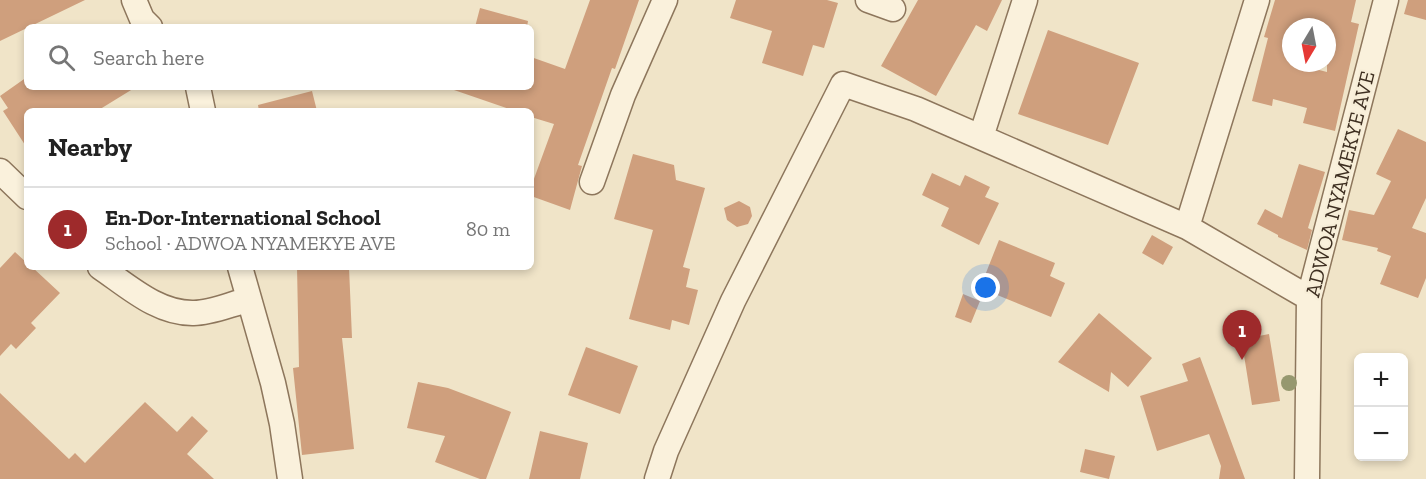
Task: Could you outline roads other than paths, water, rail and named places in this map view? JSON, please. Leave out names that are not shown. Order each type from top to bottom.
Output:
[{"type":"street","points":[[134,0],[142,19],[147,24]]},
{"type":"street","points":[[592,182],[623,95],[665,0]]},
{"type":"street","points":[[868,0],[893,9]]},
{"type":"street","points":[[981,137],[1026,0]]},
{"type":"street","points":[[1187,227],[1257,0]]},
{"type":"street","name":"ADWOA NYAMEKYE AVE","points":[[1307,479],[1309,298],[1386,0]]},
{"type":"street","points":[[657,479],[666,450],[733,301],[843,84],[916,109],[1187,227],[1309,298]]},
{"type":"street","points":[[199,90],[203,108]]},
{"type":"street","points":[[0,171],[24,194]]},
{"type":"street","points":[[105,270],[161,307],[178,312],[196,313],[248,300]]},
{"type":"street","points":[[241,270],[273,383],[290,479]]},
{"type":"place","name":"En-Dor-International School","points":[[1242,360]]}]
